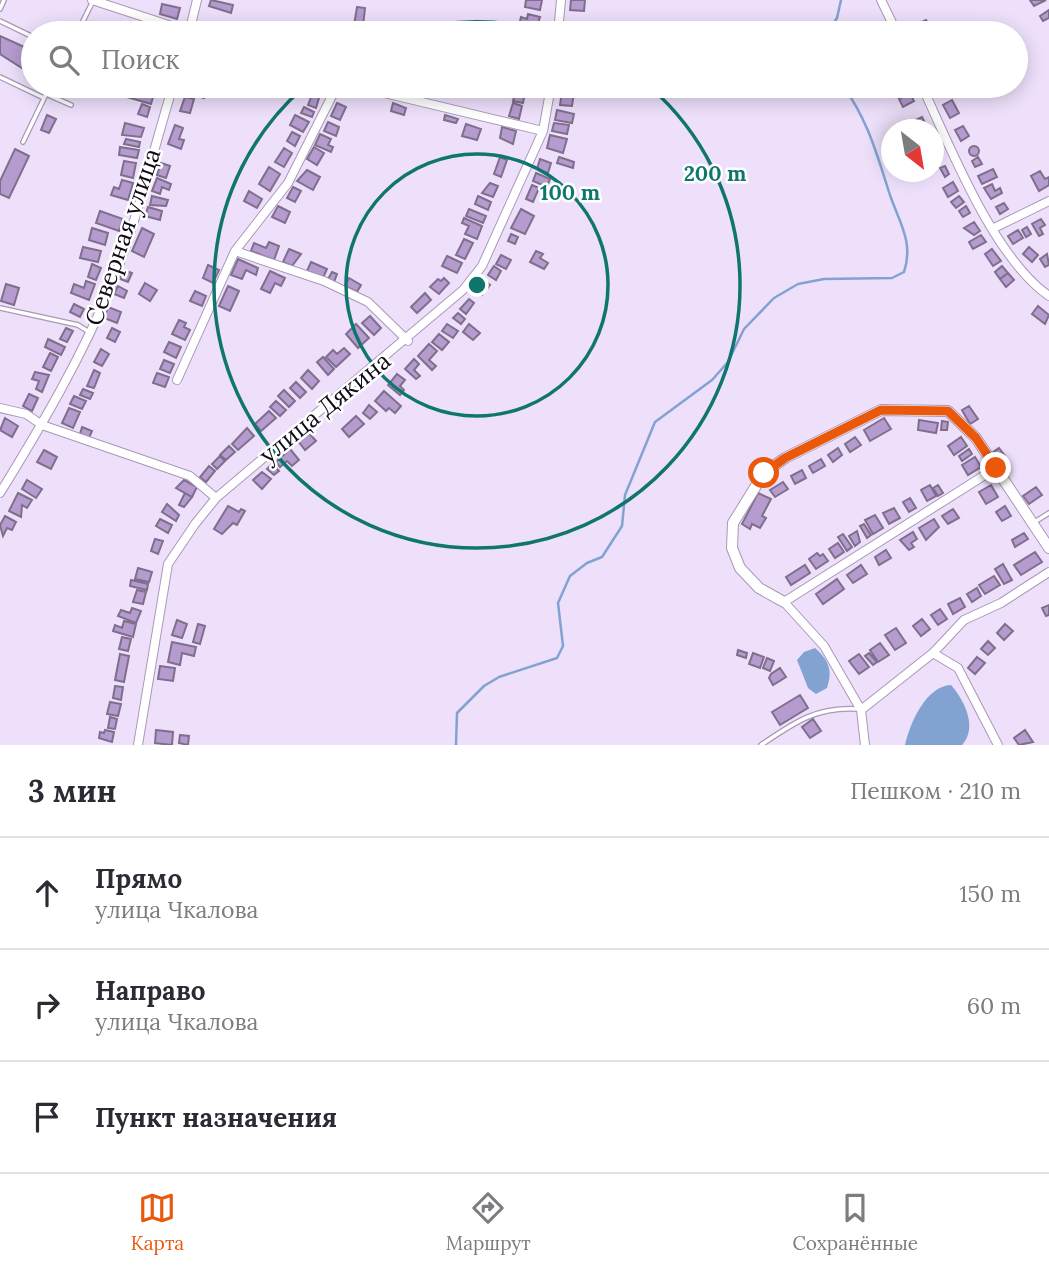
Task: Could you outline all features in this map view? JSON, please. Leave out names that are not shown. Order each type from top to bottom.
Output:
[{"type":"street","points":[[92,0],[154,21]]},
{"type":"street","points":[[193,21],[197,0]]},
{"type":"street","points":[[559,21],[561,0]]},
{"type":"street","points":[[881,0],[891,21]]},
{"type":"street","name":"Северная улица","points":[[0,494],[42,425],[90,333],[114,278],[169,98]]},
{"type":"street","points":[[177,380],[235,251],[288,183],[331,98]]},
{"type":"street","points":[[405,98],[543,131]]},
{"type":"street","name":"улица Дякина","points":[[138,745],[168,564],[216,498],[408,341],[464,290],[482,266],[543,131],[549,98]]},
{"type":"street","points":[[928,98],[972,195],[1029,282],[1049,296]]},
{"type":"street","points":[[994,229],[1049,201]]},
{"type":"street","points":[[235,251],[324,281],[368,302],[408,341]]},
{"type":"street","points":[[0,408],[26,414],[42,425],[190,476],[216,498]]},
{"type":"street","points":[[865,745],[861,710],[824,646],[784,602],[759,589],[740,568],[732,548],[733,523],[764,473],[785,458],[881,410],[948,411],[976,438],[1049,548]]},
{"type":"street","points":[[784,602],[996,468]]},
{"type":"street","points":[[861,710],[933,653],[964,620],[1001,603],[1049,572]]},
{"type":"street","points":[[933,653],[958,668],[998,745]]},
{"type":"lane","points":[[0,9],[4,0]]},
{"type":"lane","points":[[82,21],[92,0]]},
{"type":"lane","points":[[0,22],[21,32]]},
{"type":"lane","points":[[0,78],[21,86]]},
{"type":"lane","points":[[23,142],[44,98]]},
{"type":"lane","points":[[51,98],[71,105]]},
{"type":"lane","points":[[0,308],[78,325],[90,333]]},
{"type":"lane","points":[[1033,523],[1049,513]]},
{"type":"lane","points":[[761,745],[816,712],[833,707],[861,710]]},
{"type":"water","points":[[815,648],[827,661],[830,671],[827,688],[816,694],[808,688],[797,660],[804,652]]},
{"type":"water","points":[[951,685],[968,715],[969,731],[962,745],[905,745],[920,707],[934,692]]},
{"type":"building","points":[[211,0],[233,5],[231,13],[209,6]]},
{"type":"building","points":[[526,0],[542,0],[540,10],[525,7]]},
{"type":"building","points":[[571,0],[585,0],[584,11],[570,10]]},
{"type":"building","points":[[1030,0],[1046,0],[1034,6]]},
{"type":"building","points":[[162,4],[180,8],[177,19],[160,14]]},
{"type":"building","points":[[357,7],[365,8],[364,21],[355,21]]},
{"type":"building","points":[[1049,10],[1049,18],[1043,21],[1040,16]]},
{"type":"building","points":[[528,14],[540,17],[539,21],[520,21],[521,17],[527,19]]},
{"type":"building","points":[[0,36],[21,46],[21,67],[0,54]]},
{"type":"building","points":[[130,98],[153,98],[151,104]]},
{"type":"building","points":[[185,98],[194,99],[190,113],[180,111]]},
{"type":"building","points":[[311,98],[319,98],[316,108],[308,105]]},
{"type":"building","points":[[514,98],[524,98],[523,103],[513,101]]},
{"type":"building","points":[[561,98],[573,98],[572,106],[560,105]]},
{"type":"building","points":[[912,98],[914,101],[903,107],[899,99]]},
{"type":"building","points":[[952,100],[959,113],[950,118],[943,105]]},
{"type":"building","points":[[337,103],[346,107],[340,120],[331,116]]},
{"type":"building","points":[[393,103],[406,108],[404,115],[391,111]]},
{"type":"building","points":[[513,103],[522,106],[519,119],[509,116]]},
{"type":"building","points":[[142,104],[150,107],[147,117],[138,114]]},
{"type":"building","points":[[304,107],[314,112],[312,117],[301,113]]},
{"type":"building","points":[[557,110],[574,114],[572,123],[555,120]]},
{"type":"building","points":[[47,115],[56,119],[49,133],[41,130]]},
{"type":"building","points":[[295,115],[309,122],[303,132],[290,125]]},
{"type":"building","points":[[445,115],[458,119],[456,123],[444,120]]},
{"type":"building","points":[[328,122],[339,127],[336,136],[324,131]]},
{"type":"building","points":[[125,123],[144,128],[141,137],[122,135]]},
{"type":"building","points":[[554,123],[569,125],[567,134],[552,131]]},
{"type":"building","points":[[466,124],[481,129],[477,140],[462,136]]},
{"type":"building","points":[[175,125],[183,128],[179,139],[184,140],[181,149],[168,144]]},
{"type":"building","points":[[963,126],[969,136],[961,141],[955,130]]},
{"type":"building","points":[[502,127],[516,131],[513,144],[500,138]]},
{"type":"building","points":[[292,132],[300,136],[295,146],[287,141]]},
{"type":"building","points":[[320,134],[331,139],[328,145],[333,147],[331,152],[315,145]]},
{"type":"building","points":[[550,135],[567,139],[563,153],[547,148]]},
{"type":"building","points":[[126,139],[140,142],[139,147],[124,144]]},
{"type":"building","points":[[974,146],[979,151],[974,156],[969,151]]},
{"type":"building","points":[[120,147],[139,150],[137,158],[119,155]]},
{"type":"building","points":[[314,147],[324,153],[317,165],[307,159]]},
{"type":"building","points":[[284,148],[292,153],[284,167],[275,162]]},
{"type":"building","points":[[15,149],[29,156],[9,198],[0,194],[0,181]]},
{"type":"building","points":[[500,157],[507,160],[501,177],[494,174]]},
{"type":"building","points":[[559,157],[574,162],[573,168],[557,163]]},
{"type":"building","points":[[978,157],[982,164],[975,167],[972,161]]},
{"type":"building","points":[[540,159],[551,163],[548,173],[537,169]]},
{"type":"building","points":[[124,161],[136,163],[133,178],[121,175]]},
{"type":"building","points":[[161,163],[170,166],[166,178],[157,175]]},
{"type":"building","points":[[944,166],[949,174],[945,177],[944,175]]},
{"type":"building","points":[[269,167],[280,174],[270,191],[259,184]]},
{"type":"building","points":[[993,169],[997,177],[982,184],[978,176]]},
{"type":"building","points":[[307,170],[320,177],[313,190],[297,181]]},
{"type":"building","points":[[1040,171],[1045,179],[1049,177],[1049,185],[1039,191],[1031,176]]},
{"type":"building","points":[[536,173],[550,179],[547,187],[533,181]]},
{"type":"building","points":[[157,178],[171,184],[169,190],[162,187],[160,194],[152,191]]},
{"type":"building","points":[[122,180],[133,183],[128,200],[111,195],[114,187],[119,189]]},
{"type":"building","points":[[953,182],[958,191],[948,197],[943,188]]},
{"type":"building","points":[[490,183],[498,186],[493,197],[482,193]]},
{"type":"building","points":[[992,184],[995,191],[1000,188],[1002,193],[991,199],[984,188]]},
{"type":"building","points":[[532,185],[539,188],[533,202],[526,199]]},
{"type":"building","points":[[293,187],[301,191],[295,202],[287,198]]},
{"type":"building","points":[[249,191],[262,199],[257,208],[244,201]]},
{"type":"building","points":[[152,196],[168,200],[166,206],[150,205]]},
{"type":"building","points":[[478,196],[491,202],[488,210],[475,204]]},
{"type":"building","points":[[959,196],[964,202],[956,208],[951,202]]},
{"type":"building","points":[[1004,203],[1008,209],[1000,214],[996,207]]},
{"type":"building","points":[[278,206],[290,212],[285,223],[272,217]]},
{"type":"building","points":[[966,206],[970,213],[963,217],[959,211]]},
{"type":"building","points":[[148,207],[162,211],[160,220],[145,216]]},
{"type":"building","points":[[469,209],[486,216],[483,223],[466,216]]},
{"type":"building","points":[[521,209],[534,216],[525,234],[511,228]]},
{"type":"building","points":[[100,211],[123,219],[119,231],[96,223]]},
{"type":"building","points":[[464,218],[482,226],[477,239],[465,234],[469,226],[462,223]]},
{"type":"building","points":[[1041,219],[1045,225],[1040,228],[1043,234],[1039,236],[1032,224]]},
{"type":"building","points":[[974,222],[980,231],[974,235],[964,228]]},
{"type":"building","points":[[1027,227],[1031,234],[1026,237],[1022,230]]},
{"type":"building","points":[[92,228],[108,233],[105,245],[89,240]]},
{"type":"building","points":[[142,228],[154,234],[144,257],[132,251]]},
{"type":"building","points":[[1018,230],[1023,238],[1013,244],[1008,236]]},
{"type":"building","points":[[511,234],[518,237],[515,244],[508,241]]},
{"type":"building","points":[[981,235],[986,242],[973,249],[969,242]]},
{"type":"building","points":[[464,239],[473,243],[465,259],[456,255]]},
{"type":"building","points":[[269,242],[279,246],[274,260],[251,251],[254,243],[266,248]]},
{"type":"building","points":[[83,247],[101,251],[98,262],[80,258]]},
{"type":"building","points":[[1029,247],[1038,255],[1032,262],[1023,254]]},
{"type":"building","points":[[289,249],[301,254],[292,266],[283,262]]},
{"type":"building","points":[[992,249],[1001,261],[993,266],[985,254]]},
{"type":"building","points":[[536,251],[543,254],[540,258],[548,263],[544,269],[530,262]]},
{"type":"building","points":[[1047,254],[1049,265],[1045,267],[1040,259]]},
{"type":"building","points":[[501,255],[511,260],[506,269],[496,264]]},
{"type":"building","points":[[447,256],[462,263],[457,273],[442,266]]},
{"type":"building","points":[[238,259],[258,268],[256,275],[246,270],[242,279],[231,275]]},
{"type":"building","points":[[311,262],[327,269],[323,278],[307,271]]},
{"type":"building","points":[[92,264],[101,268],[96,280],[88,277]]},
{"type":"building","points":[[208,265],[219,270],[213,283],[203,278]]},
{"type":"building","points":[[494,266],[501,271],[496,280],[488,275]]},
{"type":"building","points":[[1002,266],[1008,273],[1000,279],[995,272]]},
{"type":"building","points":[[124,270],[132,273],[128,282],[120,279]]},
{"type":"building","points":[[270,271],[285,278],[281,286],[275,283],[270,293],[261,289]]},
{"type":"building","points":[[332,272],[337,274],[334,282],[328,279]]},
{"type":"building","points":[[1008,273],[1014,280],[1006,287],[1000,279]]},
{"type":"building","points":[[349,278],[361,285],[357,292],[345,286]]},
{"type":"building","points":[[444,278],[449,283],[439,294],[430,287],[438,279],[441,281]]},
{"type":"building","points":[[86,281],[95,284],[89,300],[71,293],[74,284],[84,288]]},
{"type":"building","points":[[485,281],[490,285],[482,295],[477,291]]},
{"type":"building","points":[[145,283],[157,290],[150,301],[139,294]]},
{"type":"building","points":[[6,284],[19,288],[14,305],[1,301]]},
{"type":"building","points":[[118,286],[127,291],[124,298],[114,294]]},
{"type":"building","points":[[228,286],[239,291],[230,311],[219,306]]},
{"type":"building","points":[[195,291],[206,296],[202,306],[190,301]]},
{"type":"building","points":[[425,293],[431,300],[417,313],[411,307]]},
{"type":"building","points":[[469,299],[474,303],[466,314],[460,309]]},
{"type":"building","points":[[74,304],[84,309],[80,317],[70,312]]},
{"type":"building","points":[[1038,306],[1049,315],[1045,324],[1032,314]]},
{"type":"building","points":[[108,307],[121,312],[117,323],[104,318]]},
{"type":"building","points":[[458,313],[465,319],[461,324],[453,318]]},
{"type":"building","points":[[370,316],[381,328],[374,335],[362,323]]},
{"type":"building","points":[[179,320],[186,323],[184,327],[190,330],[185,340],[172,334]]},
{"type":"building","points":[[356,324],[369,338],[358,348],[346,334]]},
{"type":"building","points":[[447,324],[458,331],[453,338],[442,331]]},
{"type":"building","points":[[469,324],[480,333],[473,340],[463,332]]},
{"type":"building","points":[[66,328],[73,331],[67,342],[60,339]]},
{"type":"building","points":[[112,328],[120,332],[115,342],[107,338]]},
{"type":"building","points":[[439,334],[449,342],[442,350],[432,342]]},
{"type":"building","points":[[48,339],[65,347],[61,355],[45,347]]},
{"type":"building","points":[[169,342],[181,347],[176,358],[164,352]]},
{"type":"building","points":[[429,344],[437,351],[429,360],[436,366],[432,370],[418,356]]},
{"type":"building","points":[[344,348],[350,354],[336,367],[326,357],[333,350],[337,354]]},
{"type":"building","points":[[101,349],[109,354],[102,366],[94,362]]},
{"type":"building","points":[[50,353],[58,357],[51,371],[43,367]]},
{"type":"building","points":[[323,357],[334,369],[328,375],[317,362]]},
{"type":"building","points":[[414,359],[419,364],[414,370],[420,376],[416,379],[405,369]]},
{"type":"building","points":[[164,360],[174,364],[170,373],[160,369]]},
{"type":"building","points":[[94,370],[100,373],[94,388],[87,386]]},
{"type":"building","points":[[308,370],[319,381],[312,389],[301,378]]},
{"type":"building","points":[[35,372],[49,375],[42,392],[36,389],[39,381],[32,379]]},
{"type":"building","points":[[157,373],[169,377],[165,387],[153,383]]},
{"type":"building","points":[[397,374],[405,380],[400,386],[404,390],[400,395],[388,385]]},
{"type":"building","points":[[296,382],[306,392],[300,398],[290,388]]},
{"type":"building","points":[[83,389],[93,393],[90,399],[80,395]]},
{"type":"building","points":[[284,390],[295,401],[289,407],[278,396]]},
{"type":"building","points":[[384,391],[401,406],[395,413],[389,408],[386,411],[375,401]]},
{"type":"building","points":[[29,394],[38,398],[32,411],[23,406]]},
{"type":"building","points":[[74,396],[86,401],[82,409],[70,404]]},
{"type":"building","points":[[276,401],[286,410],[280,416],[270,407]]},
{"type":"building","points":[[369,405],[377,412],[370,419],[363,413]]},
{"type":"building","points":[[969,406],[978,419],[970,424],[962,410]]},
{"type":"building","points":[[69,408],[80,412],[73,428],[62,423]]},
{"type":"building","points":[[269,411],[276,418],[261,431],[255,424]]},
{"type":"building","points":[[356,416],[364,424],[349,437],[342,429]]},
{"type":"building","points":[[5,418],[18,426],[12,437],[0,430]]},
{"type":"building","points":[[884,418],[891,429],[870,441],[864,430]]},
{"type":"building","points":[[919,420],[938,423],[936,433],[918,430]]},
{"type":"building","points":[[942,421],[948,422],[947,430],[941,430]]},
{"type":"building","points":[[82,427],[92,431],[89,438],[80,434]]},
{"type":"building","points":[[247,428],[254,436],[238,450],[232,444]]},
{"type":"building","points":[[309,433],[316,441],[305,450],[298,441]]},
{"type":"building","points":[[855,437],[861,445],[850,452],[845,444]]},
{"type":"building","points":[[961,437],[967,446],[954,455],[948,446]]},
{"type":"building","points":[[229,446],[235,452],[226,460],[220,455]]},
{"type":"building","points":[[838,448],[842,455],[833,462],[828,455]]},
{"type":"building","points":[[999,448],[1005,456],[998,461],[992,453]]},
{"type":"building","points":[[290,449],[299,460],[292,466],[287,461],[280,467],[276,462]]},
{"type":"building","points":[[969,449],[972,454],[962,461],[959,456]]},
{"type":"building","points":[[44,450],[57,457],[51,469],[37,462]]},
{"type":"building","points":[[220,456],[225,461],[217,469],[212,464]]},
{"type":"building","points":[[975,457],[981,467],[968,475],[962,465]]},
{"type":"building","points":[[821,459],[825,466],[813,473],[809,466]]},
{"type":"building","points":[[272,464],[279,471],[274,475],[267,469]]},
{"type":"building","points":[[209,466],[215,471],[206,482],[200,477]]},
{"type":"building","points":[[802,470],[806,478],[795,484],[791,476]]},
{"type":"building","points":[[262,472],[271,479],[262,489],[253,480]]},
{"type":"building","points":[[27,480],[42,489],[36,498],[22,489]]},
{"type":"building","points":[[184,480],[197,487],[192,497],[176,488]]},
{"type":"building","points":[[783,482],[788,489],[775,497],[770,490]]},
{"type":"building","points":[[930,485],[936,496],[927,501],[921,490]]},
{"type":"building","points":[[938,485],[943,493],[938,496],[933,488]]},
{"type":"building","points":[[991,485],[998,497],[986,504],[979,492]]},
{"type":"building","points":[[1036,487],[1042,495],[1029,504],[1023,496]]},
{"type":"building","points":[[18,493],[32,500],[27,508],[22,505],[21,517],[9,511]]},
{"type":"building","points":[[185,493],[192,497],[184,507],[179,505]]},
{"type":"building","points":[[758,493],[771,499],[762,516],[766,518],[760,528],[752,524],[750,529],[742,524]]},
{"type":"building","points":[[910,498],[916,508],[909,512],[903,502]]},
{"type":"building","points":[[167,504],[179,515],[176,521],[162,512]]},
{"type":"building","points":[[228,506],[239,512],[241,509],[245,511],[237,525],[233,523],[222,534],[214,529]]},
{"type":"building","points":[[1005,506],[1011,516],[1002,521],[996,512]]},
{"type":"building","points":[[894,508],[900,518],[889,524],[883,513]]},
{"type":"building","points":[[953,509],[959,518],[948,524],[942,516]]},
{"type":"building","points":[[875,515],[883,528],[873,534],[865,520]]},
{"type":"building","points":[[5,516],[16,522],[12,530],[7,528],[3,536],[0,525]]},
{"type":"building","points":[[160,519],[172,525],[168,533],[156,526]]},
{"type":"building","points":[[934,519],[939,527],[926,540],[919,528]]},
{"type":"building","points":[[864,524],[871,535],[867,538],[860,526]]},
{"type":"building","points":[[857,531],[860,542],[855,546],[849,536]]},
{"type":"building","points":[[913,532],[917,539],[911,543],[914,547],[909,550],[900,540]]},
{"type":"building","points":[[1024,533],[1028,539],[1015,547],[1012,540]]},
{"type":"building","points":[[843,534],[852,547],[847,551],[838,537]]},
{"type":"building","points":[[155,539],[163,541],[158,554],[151,551]]},
{"type":"building","points":[[838,543],[844,552],[835,558],[829,549]]},
{"type":"building","points":[[886,550],[891,558],[879,565],[875,557]]},
{"type":"building","points":[[1035,552],[1042,562],[1021,575],[1014,565]]},
{"type":"building","points":[[817,553],[820,556],[823,554],[828,561],[816,569],[809,559]]},
{"type":"building","points":[[1003,564],[1012,580],[1004,584],[995,569]]},
{"type":"building","points":[[805,565],[810,573],[791,585],[786,577]]},
{"type":"building","points":[[861,565],[867,574],[853,583],[847,575]]},
{"type":"building","points":[[138,568],[152,572],[149,582],[135,579]]},
{"type":"building","points":[[994,576],[1000,585],[985,594],[979,585]]},
{"type":"building","points":[[837,579],[844,589],[823,604],[816,594]]},
{"type":"building","points":[[131,580],[148,584],[147,590],[130,586]]},
{"type":"building","points":[[977,588],[981,596],[972,602],[967,594]]},
{"type":"building","points":[[137,590],[146,592],[143,604],[133,602]]},
{"type":"building","points":[[960,598],[965,607],[953,614],[948,604]]},
{"type":"building","points":[[1049,605],[1049,615],[1046,616],[1042,608]]},
{"type":"building","points":[[132,608],[141,611],[136,623],[118,616],[121,610],[130,613]]},
{"type":"building","points":[[940,609],[947,619],[938,625],[931,615]]},
{"type":"building","points":[[922,619],[930,629],[921,636],[913,626]]},
{"type":"building","points":[[177,620],[187,624],[182,638],[172,635]]},
{"type":"building","points":[[124,621],[136,624],[133,637],[113,631],[115,625],[122,628]]},
{"type":"building","points":[[198,624],[205,626],[200,644],[193,642]]},
{"type":"building","points":[[1005,624],[1013,631],[1004,640],[997,633]]},
{"type":"building","points":[[896,628],[906,643],[895,650],[885,635]]},
{"type":"building","points":[[122,637],[131,639],[128,651],[119,649]]},
{"type":"building","points":[[988,641],[995,648],[988,655],[981,649]]},
{"type":"building","points":[[172,642],[196,647],[194,656],[182,653],[180,665],[168,662]]},
{"type":"building","points":[[880,643],[889,655],[878,662],[870,650]]},
{"type":"building","points":[[738,650],[747,653],[746,658],[737,655]]},
{"type":"building","points":[[753,653],[764,657],[760,668],[749,664]]},
{"type":"building","points":[[869,653],[877,662],[873,665],[865,656]]},
{"type":"building","points":[[120,654],[129,656],[124,682],[115,680]]},
{"type":"building","points":[[859,654],[869,667],[859,674],[849,661]]},
{"type":"building","points":[[977,657],[985,663],[975,674],[968,668]]},
{"type":"building","points":[[767,658],[774,661],[770,671],[763,668]]},
{"type":"building","points":[[160,666],[175,668],[173,681],[158,679]]},
{"type":"building","points":[[780,668],[786,677],[773,685],[769,678]]},
{"type":"building","points":[[115,686],[123,687],[121,700],[113,698]]},
{"type":"building","points":[[800,695],[808,708],[780,725],[772,712]]},
{"type":"building","points":[[110,702],[121,704],[118,716],[107,714]]},
{"type":"building","points":[[110,717],[117,719],[115,729],[108,728]]},
{"type":"building","points":[[813,719],[821,731],[810,738],[802,727]]},
{"type":"building","points":[[105,730],[114,732],[112,742],[99,738],[100,732],[104,733]]},
{"type":"building","points":[[156,730],[173,732],[172,745],[155,743]]},
{"type":"building","points":[[1025,730],[1033,742],[1019,745],[1014,738]]},
{"type":"building","points":[[180,735],[189,736],[188,745],[179,743]]},
{"type":"waterway","points":[[835,21],[841,0]]},
{"type":"waterway","points":[[456,745],[457,713],[484,686],[499,677],[557,658],[563,646],[558,603],[570,576],[587,563],[602,557],[622,526],[625,495],[655,422],[712,380],[728,362],[744,329],[774,298],[798,284],[824,279],[892,278],[904,272],[907,261],[904,232],[876,152],[851,98]]},
{"type":"route","points":[[764,473],[785,458],[881,410],[948,411],[976,438],[996,468]]}]
